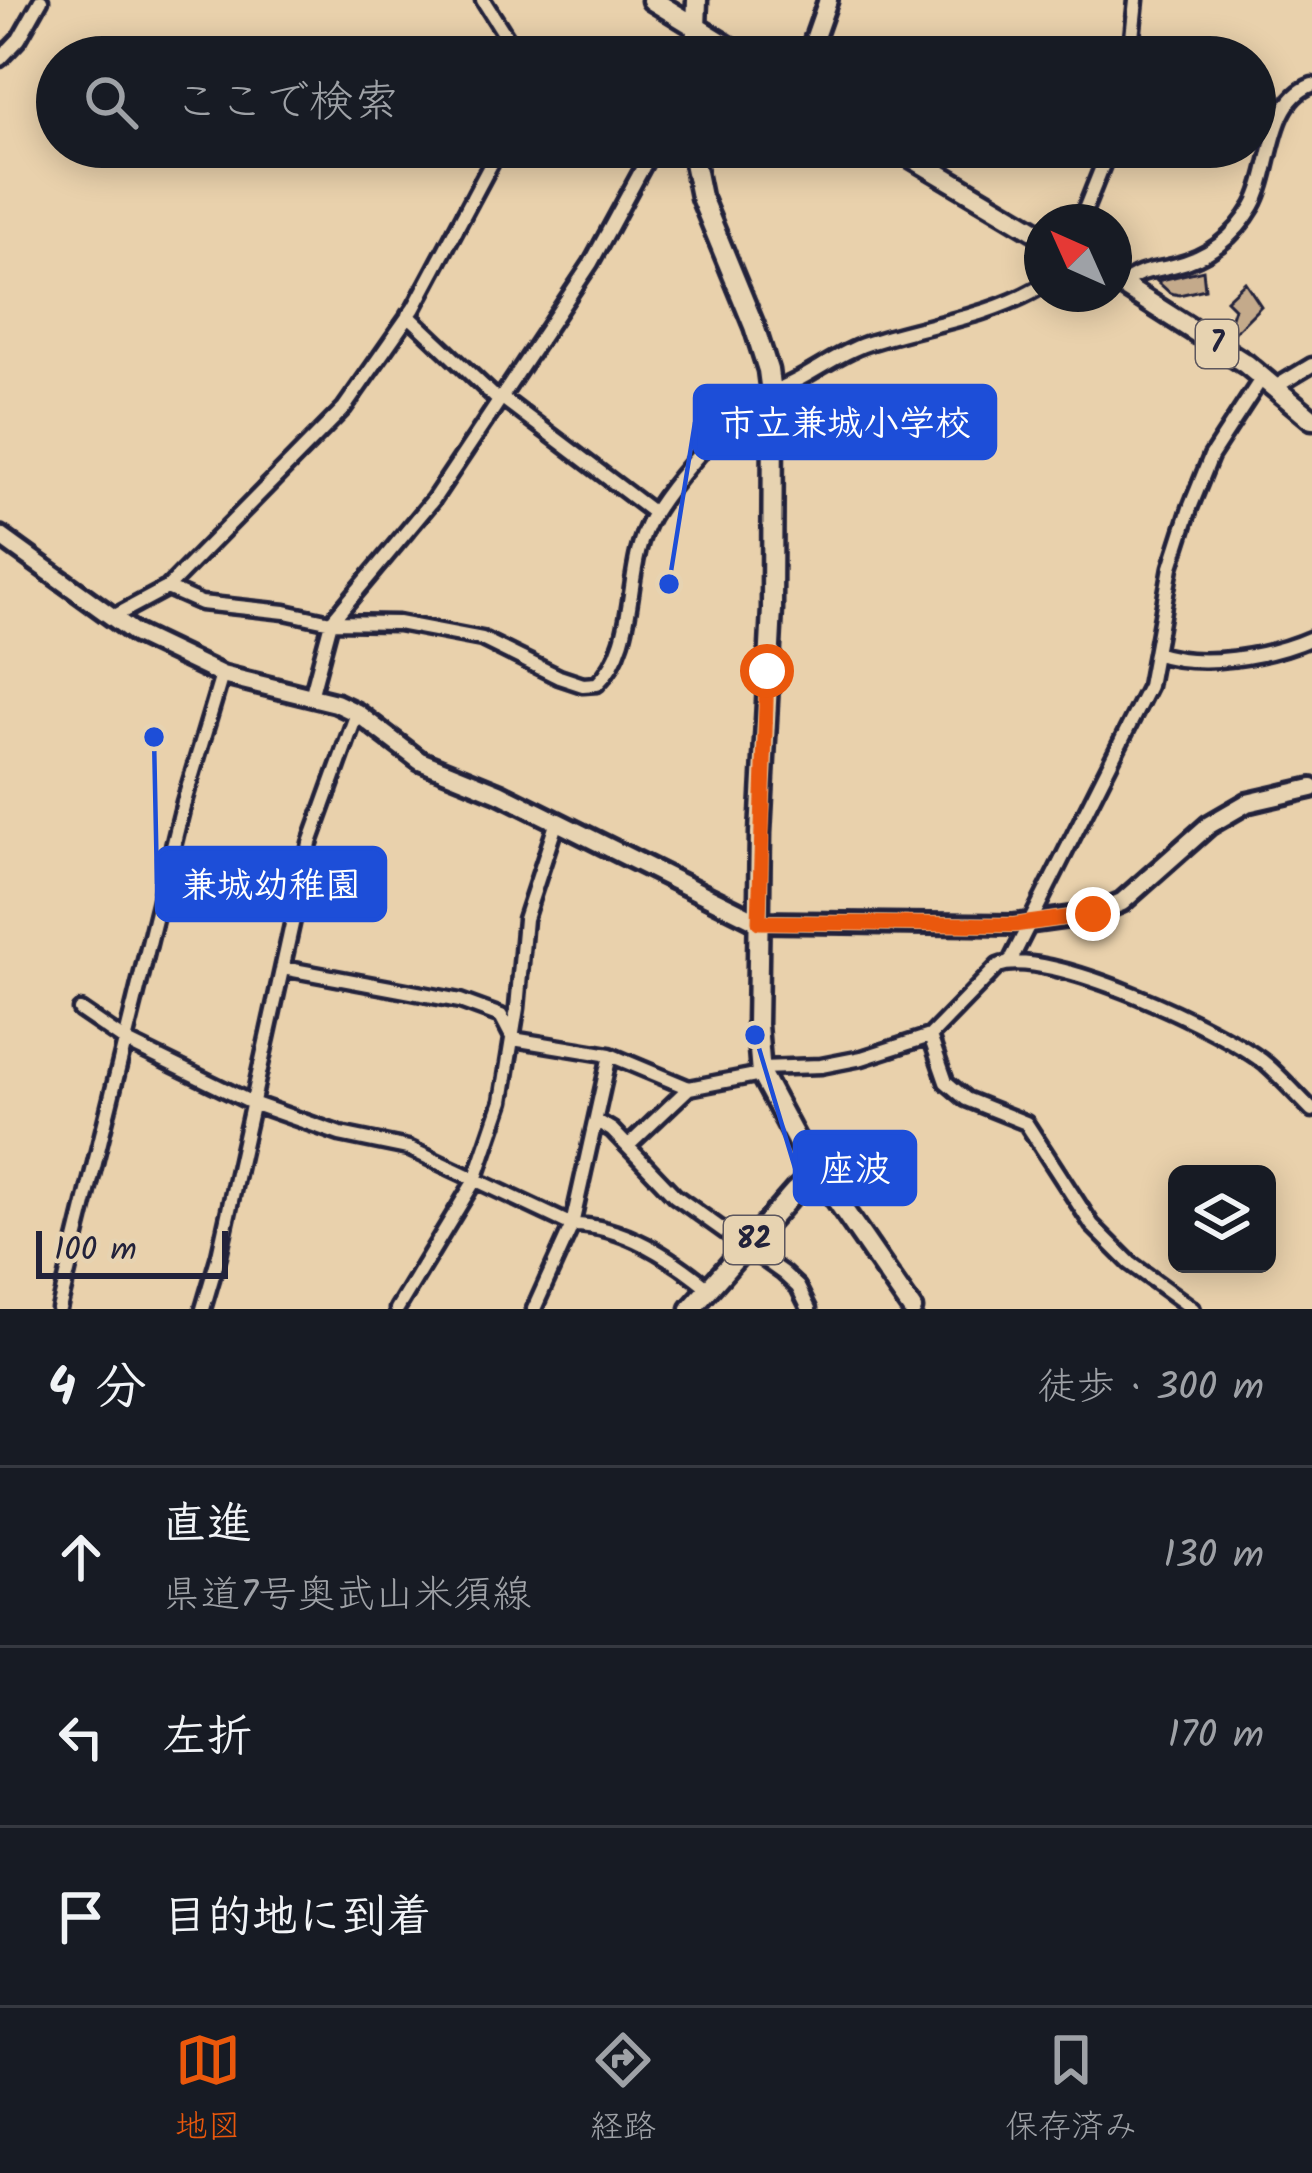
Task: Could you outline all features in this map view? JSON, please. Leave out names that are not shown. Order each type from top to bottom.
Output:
[{"type":"main road","points":[[652,0],[711,36]]},
{"type":"main road","points":[[697,36],[698,0]]},
{"type":"main road","points":[[694,168],[754,326],[771,392],[774,538],[759,922],[761,1071],[782,1119],[912,1309]]},
{"type":"main road","points":[[929,168],[1024,224]]},
{"type":"main road","name":"7","points":[[1132,291],[1270,381],[1312,419]]},
{"type":"main road","name":"82","points":[[691,1309],[817,1172]]},
{"type":"street","points":[[0,58],[19,39],[41,0]]},
{"type":"street","points":[[483,0],[506,36]]},
{"type":"street","points":[[815,36],[828,0]]},
{"type":"street","points":[[1132,36],[1136,0]]},
{"type":"street","points":[[1276,132],[1291,98],[1312,85]]},
{"type":"street","points":[[112,618],[167,588],[344,407],[408,315],[488,168]]},
{"type":"street","points":[[311,697],[331,622],[433,500],[591,263],[643,168]]},
{"type":"street","points":[[1087,204],[1102,168]]},
{"type":"street","points":[[1132,275],[1213,252],[1252,208],[1265,168]]},
{"type":"street","points":[[167,588],[201,603],[285,611],[331,622],[398,622],[482,639],[559,676],[583,685],[597,684],[611,670],[654,513],[741,406],[861,345],[968,320],[1024,297]]},
{"type":"street","points":[[408,315],[500,399],[654,513]]},
{"type":"street","points":[[628,1145],[689,1088],[761,1071],[862,1058],[930,1036],[985,978],[1010,962],[1149,686],[1171,567],[1211,456],[1270,381],[1312,365]]},
{"type":"street","points":[[0,536],[136,634],[222,676],[357,713],[421,761],[557,820],[759,922],[1032,924],[1093,914],[1122,902],[1209,825],[1247,803],[1312,788]]},
{"type":"street","points":[[1155,653],[1171,658],[1258,656],[1312,638]]},
{"type":"street","points":[[59,1309],[184,802],[222,676]]},
{"type":"street","points":[[203,1309],[310,843],[357,713]]},
{"type":"street","points":[[397,1309],[475,1180],[502,1101],[525,919],[557,820]]},
{"type":"street","points":[[1010,962],[1039,963],[1087,977],[1191,1022],[1265,1063],[1312,1110]]},
{"type":"street","points":[[283,968],[460,1001],[501,1016],[513,1039]]},
{"type":"street","points":[[80,1010],[127,1042],[252,1103],[340,1134],[408,1148],[572,1225],[587,1225],[670,1256],[711,1290]]},
{"type":"street","points":[[930,1036],[946,1082],[966,1099],[1026,1123],[1093,1226],[1130,1263],[1193,1309]]},
{"type":"street","points":[[513,1039],[610,1055],[689,1088]]},
{"type":"street","points":[[535,1309],[572,1225],[610,1055]]},
{"type":"street","points":[[597,1121],[628,1145],[675,1196],[798,1288],[809,1309]]},
{"type":"building","points":[[1203,270],[1205,289],[1179,295],[1157,281]]},
{"type":"building","points":[[1245,282],[1261,306],[1235,332],[1228,326],[1234,308],[1226,300]]},
{"type":"place","name":"市立兼城小学校","points":[[669,584]]},
{"type":"place","name":"兼城幼稚園","points":[[154,737]]},
{"type":"place","name":"座波","points":[[755,1035]]},
{"type":"route","points":[[767,671],[759,922],[1014,925],[1093,914]]}]
